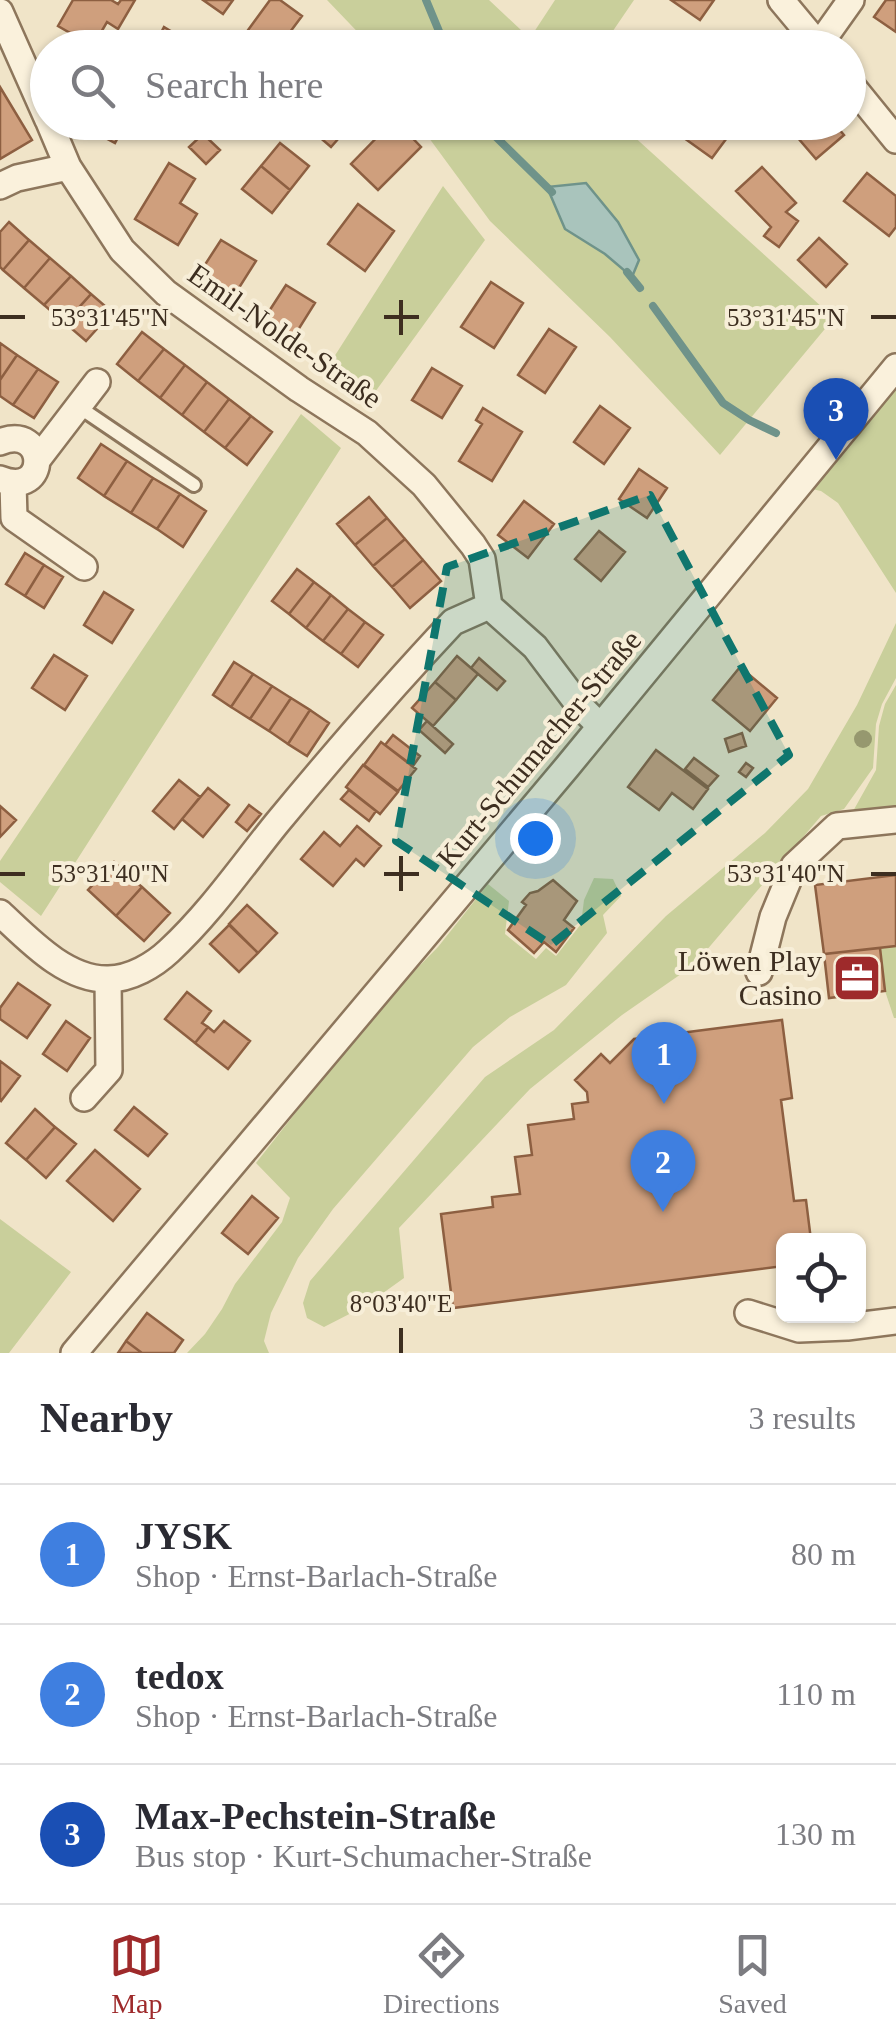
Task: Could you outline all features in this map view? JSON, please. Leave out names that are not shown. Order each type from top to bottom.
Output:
[{"type":"street","points":[[781,0],[806,30]]},
{"type":"street","points":[[830,30],[850,0]]},
{"type":"street","name":"Emil-Nolde-Straße","points":[[0,12],[30,80]]},
{"type":"street","points":[[866,104],[896,140]]},
{"type":"street","name":"Emil-Nolde-Straße","points":[[56,140],[68,167],[122,250],[166,292],[299,389],[367,433],[424,485],[482,560],[489,606]]},
{"type":"street","points":[[0,186],[17,178],[68,167]]},
{"type":"street","name":"Kurt-Schumacher-Straße","points":[[74,1353],[896,367]]},
{"type":"street","points":[[84,566],[14,518],[7,481],[28,480],[38,459],[97,382]]},
{"type":"street","points":[[0,442],[16,438],[31,445],[38,459]]},
{"type":"street","points":[[0,913],[41,950],[71,969],[108,979],[150,966],[170,950],[426,650],[453,622],[489,606],[535,647],[578,704],[600,726]]},
{"type":"street","points":[[759,972],[773,917],[794,866],[838,826],[896,820]]},
{"type":"street","points":[[84,1098],[109,1070],[108,979]]},
{"type":"street","points":[[748,1313],[799,1329],[896,1321]]},
{"type":"lane","points":[[79,407],[194,485]]},
{"type":"highlighted area","points":[[650,495],[789,755],[551,945],[396,841],[447,567]]},
{"type":"green space","points":[[327,0],[489,0],[521,30],[356,30]]},
{"type":"green space","points":[[555,0],[634,0],[614,30],[535,30]]},
{"type":"green space","points":[[430,140],[638,140],[834,318],[720,455],[610,337],[490,221]]},
{"type":"green space","points":[[443,186],[485,240],[370,399],[327,368]]},
{"type":"green space","points":[[896,367],[896,593],[838,503],[821,491],[798,486]]},
{"type":"green space","points":[[301,414],[341,448],[41,916],[0,882],[0,861]]},
{"type":"green space","points":[[896,623],[896,678],[876,724],[873,768],[844,809],[821,816],[694,965],[622,1015],[530,1089],[399,1228],[404,1278],[365,1306],[324,1327],[307,1318],[303,1303],[310,1281],[485,1077],[554,1030],[666,916],[765,833],[808,789],[857,705]]},
{"type":"green space","points":[[896,685],[896,808],[852,813],[876,770],[879,726]]},
{"type":"green space","points":[[594,878],[613,879],[621,896],[603,915],[607,933],[566,985],[510,1017],[473,1047],[333,1209],[298,1258],[271,1313],[264,1341],[269,1353],[187,1353],[205,1334],[235,1284],[282,1222],[290,1198],[256,1163],[378,1008],[438,947],[488,884],[509,901],[505,934],[536,959],[546,948],[556,956],[581,924],[584,900]]},
{"type":"green space","points":[[896,946],[894,1018],[885,991],[880,948]]},
{"type":"green space","points":[[0,1219],[71,1272],[9,1353],[0,1353]]},
{"type":"water","points":[[586,183],[618,222],[639,260],[632,277],[565,229],[547,187]]},
{"type":"building","points":[[73,0],[111,0],[118,4],[121,0],[135,0],[118,29],[107,22],[102,30],[65,30],[58,26]]},
{"type":"building","points":[[203,0],[233,0],[223,14]]},
{"type":"building","points":[[270,0],[280,0],[302,16],[292,30],[248,30]]},
{"type":"building","points":[[671,0],[714,0],[700,20]]},
{"type":"building","points":[[886,0],[896,0],[896,32],[874,17]]},
{"type":"building","points":[[0,87],[32,140],[0,159]]},
{"type":"building","points":[[197,140],[209,140],[220,150],[206,164],[189,147]]},
{"type":"building","points":[[374,140],[414,140],[421,147],[378,190],[351,164]]},
{"type":"building","points":[[687,140],[725,140],[712,158]]},
{"type":"building","points":[[800,140],[838,140],[816,159]]},
{"type":"building","points":[[280,143],[309,166],[290,190],[261,166]]},
{"type":"building","points":[[169,163],[195,179],[180,203],[197,214],[178,245],[135,219]]},
{"type":"building","points":[[261,166],[290,190],[272,213],[242,189]]},
{"type":"building","points":[[762,167],[796,203],[786,212],[798,221],[779,247],[764,236],[771,227],[736,191]]},
{"type":"building","points":[[867,173],[896,196],[896,227],[889,236],[844,201]]},
{"type":"building","points":[[358,204],[394,231],[365,271],[328,244]]},
{"type":"building","points":[[9,222],[29,240],[3,270],[0,232]]},
{"type":"building","points":[[819,238],[847,264],[826,287],[798,260]]},
{"type":"building","points":[[29,240],[50,258],[24,288],[3,270]]},
{"type":"building","points":[[221,240],[256,261],[230,302],[195,280]]},
{"type":"building","points":[[50,258],[71,276],[44,305],[24,288]]},
{"type":"building","points":[[71,276],[91,294],[65,323],[44,305]]},
{"type":"building","points":[[491,282],[523,303],[494,348],[461,327]]},
{"type":"building","points":[[286,285],[315,303],[293,338],[264,319]]},
{"type":"building","points":[[91,294],[112,312],[86,341],[65,323]]},
{"type":"building","points":[[549,329],[576,347],[545,393],[518,375]]},
{"type":"building","points":[[142,332],[164,349],[138,381],[117,364]]},
{"type":"building","points":[[0,343],[17,355],[0,380]]},
{"type":"building","points":[[164,349],[185,365],[160,398],[138,381]]},
{"type":"building","points":[[17,355],[38,369],[13,405],[0,396],[0,380]]},
{"type":"building","points":[[185,365],[207,382],[182,415],[160,398]]},
{"type":"building","points":[[432,368],[462,386],[442,418],[412,400]]},
{"type":"building","points":[[38,369],[58,382],[34,418],[13,405]]},
{"type":"building","points":[[207,382],[229,399],[204,432],[182,415]]},
{"type":"building","points":[[229,399],[251,416],[225,448],[204,432]]},
{"type":"building","points":[[600,406],[630,428],[604,464],[574,442]]},
{"type":"building","points":[[483,408],[522,432],[492,481],[459,461],[482,424],[476,420]]},
{"type":"building","points":[[251,416],[272,432],[247,465],[225,448]]},
{"type":"building","points":[[101,444],[127,461],[104,496],[78,478]]},
{"type":"building","points":[[127,461],[153,478],[131,513],[104,496]]},
{"type":"building","points":[[639,469],[667,488],[647,518],[619,499]]},
{"type":"building","points":[[153,478],[180,494],[157,529],[131,513]]},
{"type":"building","points":[[180,494],[206,511],[183,547],[157,529]]},
{"type":"building","points":[[369,497],[387,518],[355,545],[337,524]]},
{"type":"building","points":[[524,501],[554,524],[528,558],[498,535]]},
{"type":"building","points":[[387,518],[405,539],[373,566],[355,545]]},
{"type":"building","points":[[599,531],[625,552],[601,581],[575,559]]},
{"type":"building","points":[[405,539],[423,560],[392,587],[373,566]]},
{"type":"building","points":[[25,553],[44,565],[25,596],[6,584]]},
{"type":"building","points":[[423,560],[441,581],[410,608],[392,587]]},
{"type":"building","points":[[44,565],[63,577],[44,608],[25,596]]},
{"type":"building","points":[[297,569],[314,582],[289,614],[272,601]]},
{"type":"building","points":[[314,582],[331,595],[306,628],[289,614]]},
{"type":"building","points":[[104,592],[133,610],[112,643],[84,625]]},
{"type":"building","points":[[331,595],[348,609],[323,641],[306,628]]},
{"type":"building","points":[[348,609],[365,622],[341,654],[323,641]]},
{"type":"building","points":[[365,622],[383,635],[358,667],[341,654]]},
{"type":"building","points":[[54,655],[87,676],[65,710],[32,688]]},
{"type":"building","points":[[457,656],[478,674],[456,700],[435,682]]},
{"type":"building","points":[[479,658],[505,681],[497,690],[471,668]]},
{"type":"building","points":[[234,662],[253,674],[231,707],[213,695]]},
{"type":"building","points":[[740,667],[777,698],[750,731],[713,700]]},
{"type":"building","points":[[253,674],[272,686],[250,719],[231,707]]},
{"type":"building","points":[[435,682],[456,700],[433,726],[412,708]]},
{"type":"building","points":[[272,686],[291,698],[269,731],[250,719]]},
{"type":"building","points":[[291,698],[310,710],[288,744],[269,731]]},
{"type":"building","points":[[310,710],[329,723],[307,756],[288,744]]},
{"type":"building","points":[[427,721],[453,744],[445,753],[419,730]]},
{"type":"building","points":[[742,733],[746,746],[729,752],[725,739]]},
{"type":"building","points":[[393,735],[420,756],[413,766],[385,745]]},
{"type":"building","points":[[381,742],[416,769],[398,791],[364,765]]},
{"type":"building","points":[[656,750],[708,789],[693,809],[672,793],[659,810],[628,787]]},
{"type":"building","points":[[694,758],[718,776],[708,787],[685,769]]},
{"type":"building","points":[[746,763],[753,768],[746,777],[739,772]]},
{"type":"building","points":[[363,765],[398,792],[380,814],[346,787]]},
{"type":"building","points":[[179,780],[200,797],[174,829],[153,811]]},
{"type":"building","points":[[208,788],[229,805],[203,837],[182,819]]},
{"type":"building","points":[[349,790],[376,811],[369,821],[341,799]]},
{"type":"building","points":[[249,805],[261,814],[247,831],[236,822]]},
{"type":"building","points":[[0,806],[16,820],[0,837]]},
{"type":"building","points":[[357,826],[381,846],[364,866],[356,859],[333,886],[301,859],[324,832],[340,846]]},
{"type":"building","points":[[114,862],[142,887],[116,916],[88,890]]},
{"type":"building","points":[[896,875],[896,946],[824,954],[815,885]]},
{"type":"building","points":[[553,880],[577,901],[564,920],[574,928],[556,952],[544,942],[534,953],[508,930],[530,893]]},
{"type":"building","points":[[142,887],[170,913],[144,941],[116,916]]},
{"type":"building","points":[[247,905],[277,933],[258,953],[229,924]]},
{"type":"building","points":[[229,925],[258,953],[239,972],[210,944]]},
{"type":"building","points":[[880,948],[885,991],[829,998],[824,954]]},
{"type":"building","points":[[18,983],[50,1005],[27,1038],[0,1019],[0,1008]]},
{"type":"building","points":[[187,992],[211,1011],[202,1023],[208,1027],[195,1043],[165,1019]]},
{"type":"building","points":[[782,1020],[792,1098],[781,1100],[794,1201],[806,1200],[810,1233],[776,1233],[776,1267],[453,1308],[441,1214],[493,1207],[492,1197],[520,1194],[515,1157],[532,1155],[528,1125],[574,1119],[572,1104],[588,1102],[587,1092],[575,1080],[601,1054],[610,1063],[634,1039]]},
{"type":"building","points":[[66,1021],[90,1038],[67,1071],[43,1054]]},
{"type":"building","points":[[224,1021],[250,1041],[228,1069],[195,1043],[208,1027],[214,1032]]},
{"type":"building","points":[[0,1061],[20,1076],[1,1101],[0,1100]]},
{"type":"building","points":[[134,1107],[167,1134],[148,1156],[115,1130]]},
{"type":"building","points":[[35,1109],[55,1127],[26,1160],[6,1143]]},
{"type":"building","points":[[55,1127],[76,1144],[46,1178],[26,1160]]},
{"type":"building","points":[[95,1150],[140,1189],[113,1221],[67,1181]]},
{"type":"building","points":[[252,1196],[278,1218],[248,1254],[222,1233]]},
{"type":"building","points":[[147,1313],[183,1340],[174,1353],[142,1353],[126,1341]]},
{"type":"building","points":[[126,1341],[142,1353],[118,1353]]},
{"type":"waterway","points":[[426,0],[438,30]]},
{"type":"waterway","points":[[499,140],[552,192]]},
{"type":"waterway","points":[[627,272],[640,288]]},
{"type":"waterway","points":[[653,306],[723,403],[776,433]]},
{"type":"place","name":"Max-Pechstein-Straße","points":[[836,460]]},
{"type":"place","name":"Löwen Play Casino","points":[[857,978]]},
{"type":"place","name":"JYSK","points":[[664,1104]]},
{"type":"place","name":"tedox","points":[[663,1212]]}]
